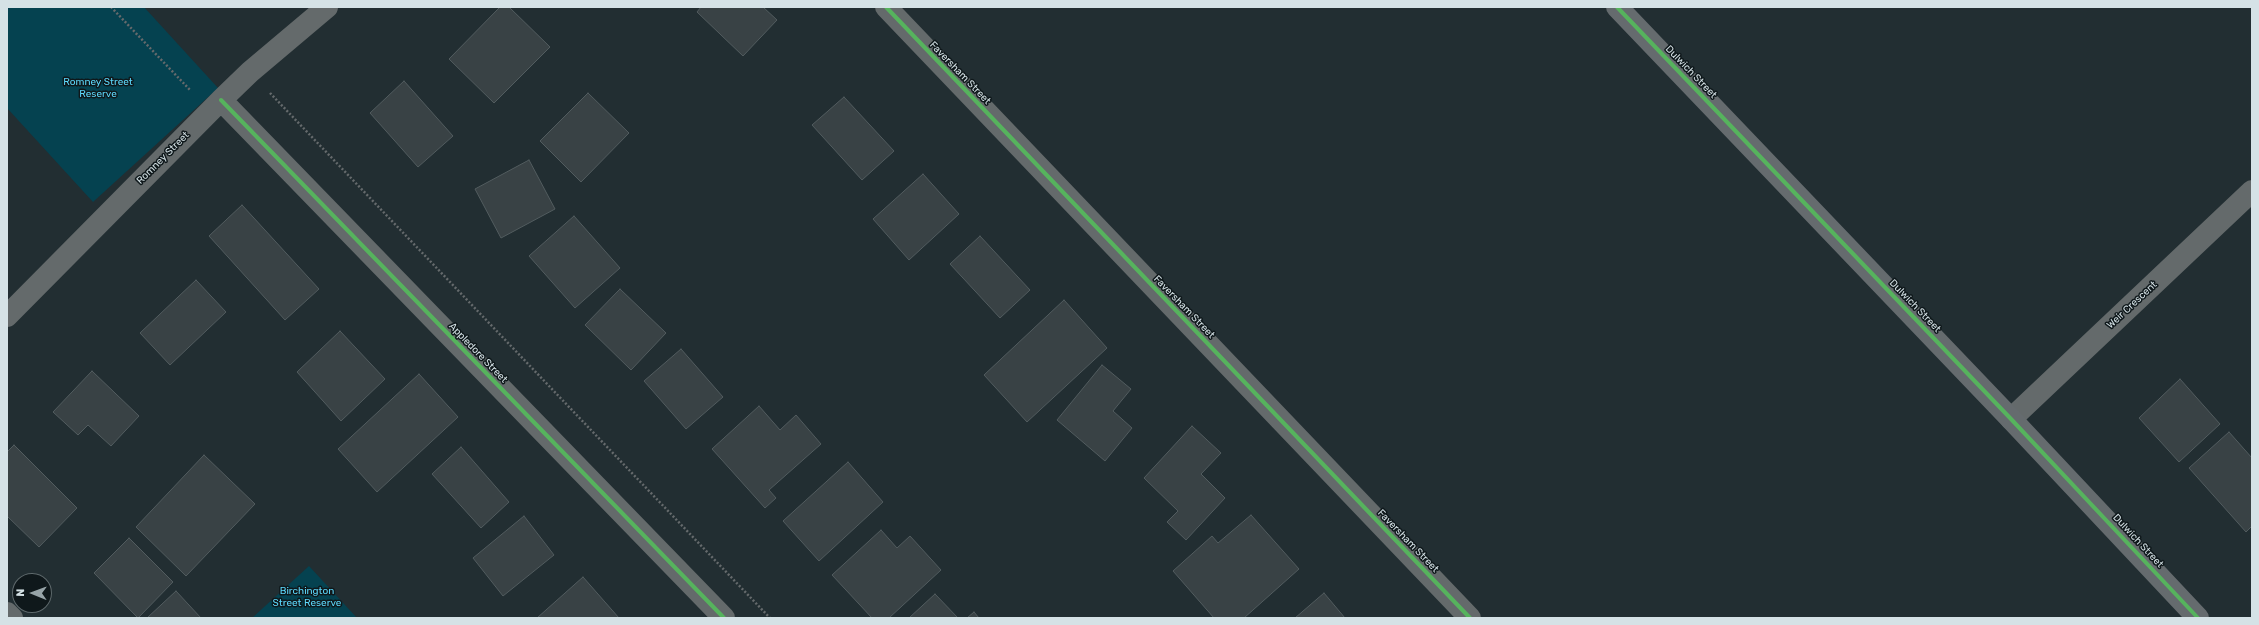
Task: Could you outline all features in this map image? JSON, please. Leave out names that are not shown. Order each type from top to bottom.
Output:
[{"type":"street","name":"Romney Street","points":[[7,316],[221,100],[250,72],[327,7]]},
{"type":"street","name":"Faversham Street","points":[[886,7],[1470,618]]},
{"type":"street","name":"Dulwich Street","points":[[1618,7],[2011,418],[2198,618]]},
{"type":"street","name":"Appledore Street","points":[[221,100],[724,618]]},
{"type":"street","name":"Weir Crescent","points":[[2011,418],[2252,191]]},
{"type":"street","points":[[7,613],[12,618]]},
{"type":"green space","name":"Romney Street Reserve","points":[[7,7],[144,7],[218,88],[93,202],[7,108]]},
{"type":"green space","name":"Birchington Street Reserve","points":[[309,566],[357,618],[252,618]]},
{"type":"building","points":[[500,7],[509,7],[550,47],[494,103],[449,59]]},
{"type":"building","points":[[701,7],[763,7],[777,20],[743,56],[697,12]]},
{"type":"building","points":[[404,81],[453,136],[418,167],[370,113]]},
{"type":"building","points":[[588,93],[629,133],[581,182],[540,141]]},
{"type":"building","points":[[844,97],[894,151],[862,180],[812,125]]},
{"type":"building","points":[[529,160],[555,209],[501,238],[475,189]]},
{"type":"building","points":[[923,174],[959,214],[909,260],[873,219]]},
{"type":"building","points":[[242,205],[319,289],[285,320],[209,236]]},
{"type":"building","points":[[574,216],[620,268],[575,308],[529,256]]},
{"type":"building","points":[[980,236],[1030,290],[1000,318],[950,264]]},
{"type":"building","points":[[196,280],[226,312],[170,365],[140,333]]},
{"type":"building","points":[[620,289],[666,333],[631,370],[585,325]]},
{"type":"building","points":[[1064,300],[1107,348],[1027,422],[984,375]]},
{"type":"building","points":[[340,331],[385,379],[341,421],[297,372]]},
{"type":"building","points":[[681,349],[723,397],[686,429],[644,381]]},
{"type":"building","points":[[1102,365],[1131,389],[1113,411],[1132,428],[1105,461],[1057,420]]},
{"type":"building","points":[[92,371],[139,416],[111,446],[88,425],[78,435],[53,412]]},
{"type":"building","points":[[419,374],[458,417],[377,492],[338,449]]},
{"type":"building","points":[[2180,379],[2220,424],[2179,462],[2139,418]]},
{"type":"building","points":[[759,406],[780,430],[796,415],[821,444],[769,490],[776,498],[765,508],[712,449]]},
{"type":"building","points":[[1192,426],[1221,453],[1201,474],[1225,498],[1186,540],[1167,522],[1178,511],[1144,478]]},
{"type":"building","points":[[2229,432],[2252,458],[2252,526],[2246,532],[2189,468]]},
{"type":"building","points":[[14,445],[77,508],[39,547],[7,516],[7,452]]},
{"type":"building","points":[[461,447],[509,502],[481,528],[432,474]]},
{"type":"building","points":[[204,455],[255,504],[186,576],[136,527]]},
{"type":"building","points":[[848,462],[883,502],[819,561],[783,521]]},
{"type":"building","points":[[1251,515],[1299,569],[1244,618],[1214,618],[1173,571],[1212,536],[1218,543]]},
{"type":"building","points":[[524,516],[554,555],[503,596],[473,558]]},
{"type":"building","points":[[881,530],[897,548],[910,536],[941,570],[889,618],[872,618],[832,575]]},
{"type":"building","points":[[129,538],[173,582],[138,618],[94,573]]},
{"type":"building","points":[[583,577],[619,618],[537,618]]},
{"type":"building","points":[[176,591],[201,618],[147,618]]},
{"type":"building","points":[[1324,593],[1345,618],[1295,618]]},
{"type":"building","points":[[935,594],[958,618],[909,618]]},
{"type":"building","points":[[974,612],[979,618],[967,618]]},
{"type":"cycle path","points":[[886,7],[1470,618]]},
{"type":"cycle path","points":[[1617,7],[2011,419],[2198,618]]},
{"type":"cycle path","points":[[221,100],[724,618]]}]
